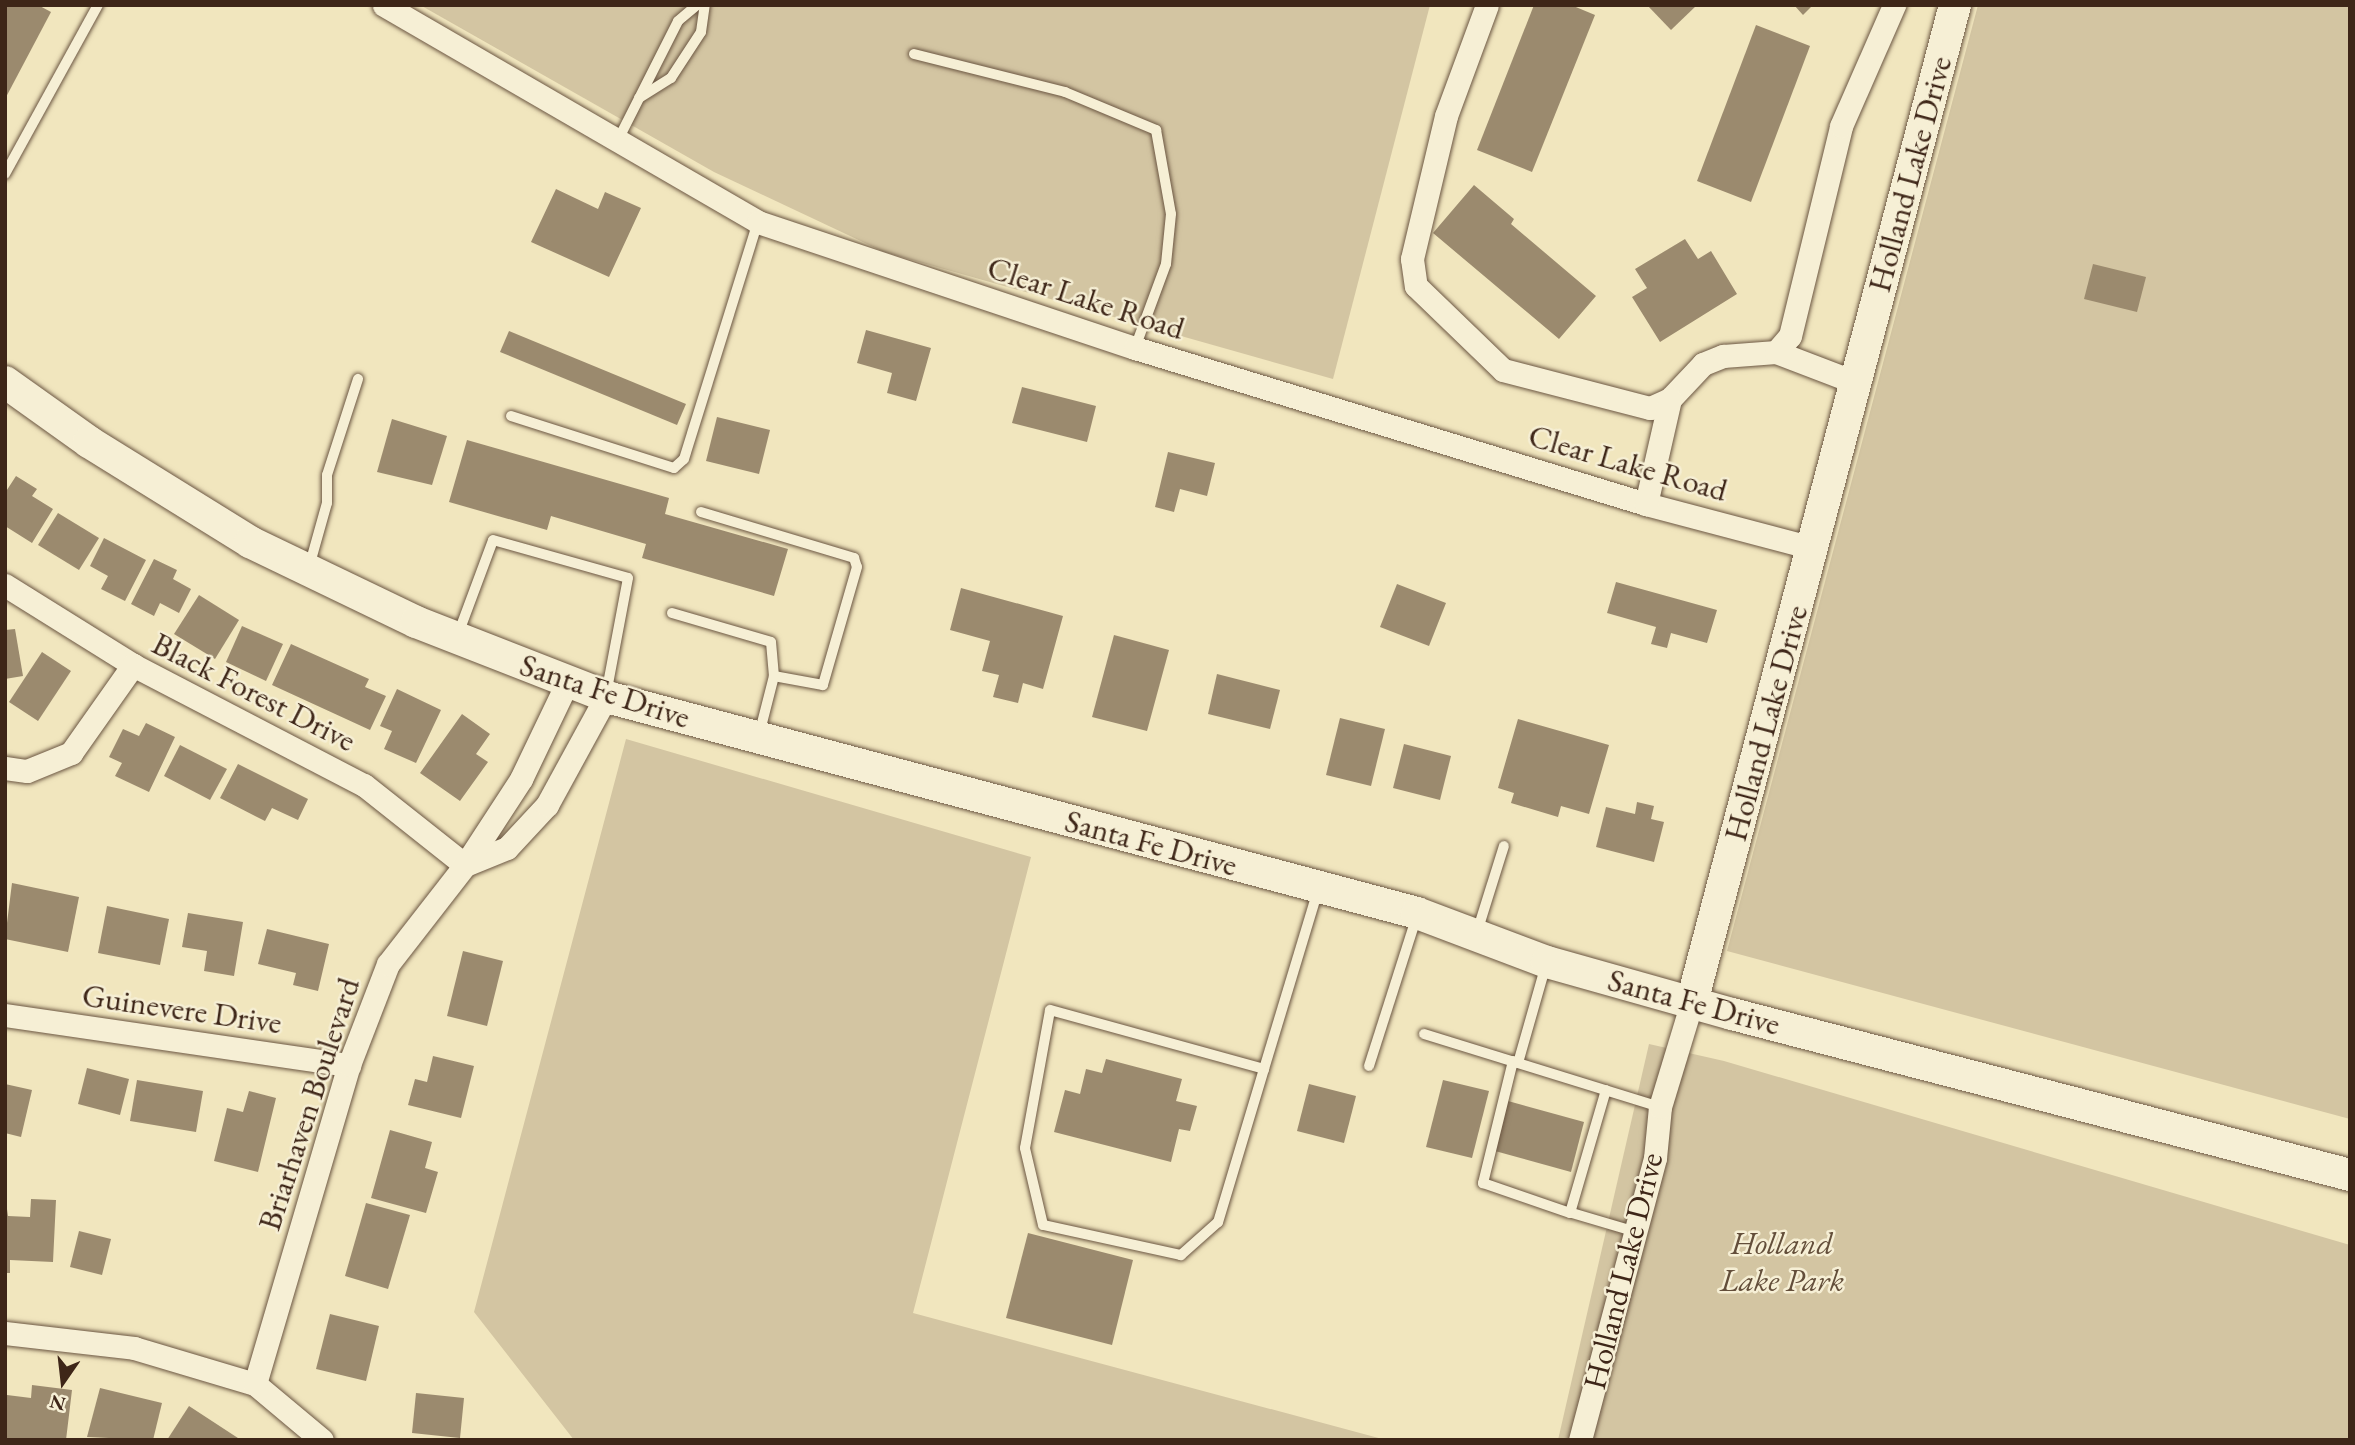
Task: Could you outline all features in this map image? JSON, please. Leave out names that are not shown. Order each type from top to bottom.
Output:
[{"type":"main road","name":"Holland Lake Drive","points":[[1692,1002],[1955,5]]},
{"type":"main road","name":"Santa Fe Drive","points":[[5,382],[100,450],[250,542],[457,639],[606,697],[1417,913],[1547,962],[1692,1002],[2350,1175]]},
{"type":"street","name":"Clear Lake Road","points":[[384,5],[758,222],[1135,348],[1646,504],[1812,548]]},
{"type":"street","points":[[1487,5],[1446,116],[1412,259],[1416,286],[1503,370],[1650,408],[1670,400],[1703,364],[1723,356],[1776,352],[1854,382]]},
{"type":"street","points":[[1776,352],[1792,329],[1841,126],[1894,5]]},
{"type":"street","points":[[1646,504],[1670,400]]},
{"type":"street","name":"Black Forest Drive","points":[[5,585],[133,665],[364,785],[465,865]]},
{"type":"street","points":[[5,768],[27,771],[71,753],[133,665]]},
{"type":"street","name":"Briarhaven Boulevard","points":[[255,1384],[349,1065],[388,964],[465,865],[521,779],[567,683]]},
{"type":"street","points":[[465,865],[507,848],[547,805],[606,697]]},
{"type":"street","name":"Holland Lake Drive","points":[[1580,1440],[1655,1158],[1660,1107],[1692,1002]]},
{"type":"street","name":"Guinevere Drive","points":[[5,1015],[349,1065]]},
{"type":"street","points":[[5,1333],[134,1348],[255,1384],[322,1440]]},
{"type":"lane","points":[[5,174],[98,5]]},
{"type":"lane","points":[[618,140],[678,21],[697,5]]},
{"type":"lane","points":[[639,98],[671,78],[701,32],[705,5]]},
{"type":"lane","points":[[914,54],[1065,92],[1156,130],[1171,214],[1167,252],[1135,348]]},
{"type":"lane","points":[[511,416],[674,468],[684,459],[758,222]]},
{"type":"lane","points":[[308,570],[327,503],[327,475],[358,379]]},
{"type":"lane","points":[[701,512],[854,558],[857,567],[823,685],[775,676]]},
{"type":"lane","points":[[457,639],[493,540],[628,578],[606,697]]},
{"type":"lane","points":[[672,613],[771,642],[775,676],[759,738]]},
{"type":"lane","points":[[1476,935],[1504,846]]},
{"type":"lane","points":[[1264,1069],[1050,1010],[1025,1148],[1043,1225],[1181,1255],[1218,1222],[1319,887]]},
{"type":"lane","points":[[1369,1066],[1417,913]]},
{"type":"lane","points":[[1547,962],[1483,1183],[1636,1232]]},
{"type":"lane","points":[[1424,1034],[1660,1107]]},
{"type":"lane","points":[[1572,1213],[1606,1090]]},
{"type":"green space","points":[[420,5],[1430,5],[1333,379],[884,252],[714,172]]},
{"type":"green space","points":[[1978,5],[2350,5],[2350,1119],[1727,951]]},
{"type":"green space","points":[[626,739],[1031,857],[913,1313],[1386,1440],[574,1440],[474,1312]]},
{"type":"green space","name":"Holland Lake Park","points":[[1649,1044],[1724,1061],[2350,1245],[2350,1440],[1558,1440]]},
{"type":"building","points":[[5,5],[38,5],[51,12],[5,99]]},
{"type":"building","points":[[1534,5],[1571,5],[1595,15],[1532,172],[1477,150]]},
{"type":"building","points":[[1647,5],[1697,5],[1671,30]]},
{"type":"building","points":[[1794,5],[1813,5],[1803,15]]},
{"type":"building","points":[[1756,25],[1810,46],[1751,202],[1697,181]]},
{"type":"building","points":[[1474,185],[1514,219],[1511,224],[1596,296],[1559,339],[1433,233]]},
{"type":"building","points":[[556,189],[598,209],[605,192],[641,208],[609,277],[531,242]]},
{"type":"building","points":[[1685,239],[1698,259],[1711,251],[1737,294],[1660,342],[1632,297],[1647,288],[1635,269]]},
{"type":"building","points":[[2093,264],[2146,277],[2137,312],[2084,299]]},
{"type":"building","points":[[866,330],[931,348],[916,401],[887,393],[892,373],[857,363]]},
{"type":"building","points":[[509,331],[686,404],[677,425],[500,352]]},
{"type":"building","points":[[1022,387],[1096,406],[1087,442],[1012,423]]},
{"type":"building","points":[[717,417],[770,430],[759,474],[706,461]]},
{"type":"building","points":[[392,419],[447,436],[432,485],[377,472]]},
{"type":"building","points":[[467,440],[669,498],[665,514],[788,549],[774,596],[642,558],[646,544],[551,516],[547,530],[449,502]]},
{"type":"building","points":[[1168,452],[1215,463],[1207,496],[1180,489],[1174,512],[1155,507]]},
{"type":"building","points":[[16,476],[37,489],[32,496],[53,509],[32,543],[5,526],[5,493]]},
{"type":"building","points":[[58,513],[99,538],[79,570],[38,545]]},
{"type":"building","points":[[104,538],[146,560],[125,601],[101,589],[108,576],[90,566]]},
{"type":"building","points":[[154,559],[177,570],[173,579],[191,589],[179,613],[160,603],[154,616],[131,604]]},
{"type":"building","points":[[1616,582],[1717,610],[1707,643],[1671,633],[1667,648],[1651,644],[1656,627],[1607,613]]},
{"type":"building","points":[[1397,584],[1446,603],[1429,646],[1380,627]]},
{"type":"building","points":[[961,588],[1063,616],[1043,689],[1023,683],[1018,703],[993,697],[999,675],[982,671],[990,641],[950,630]]},
{"type":"building","points":[[199,595],[239,620],[215,659],[174,634]]},
{"type":"building","points":[[242,626],[283,644],[266,681],[226,662]]},
{"type":"building","points":[[15,629],[23,676],[5,679],[5,630]]},
{"type":"building","points":[[1114,635],[1169,650],[1147,731],[1092,717]]},
{"type":"building","points":[[291,644],[369,679],[365,687],[386,696],[370,730],[272,685]]},
{"type":"building","points":[[42,652],[71,671],[38,721],[9,702]]},
{"type":"building","points":[[1217,674],[1280,690],[1270,729],[1208,714]]},
{"type":"building","points":[[397,689],[441,710],[416,763],[384,749],[392,731],[380,726]]},
{"type":"building","points":[[462,714],[490,734],[476,754],[488,762],[460,801],[420,773]]},
{"type":"building","points":[[1340,718],[1385,729],[1371,786],[1326,775]]},
{"type":"building","points":[[1518,719],[1609,745],[1589,814],[1561,806],[1558,817],[1511,803],[1514,793],[1498,788]]},
{"type":"building","points":[[146,723],[175,737],[149,792],[115,776],[122,763],[109,757],[123,729],[139,736]]},
{"type":"building","points":[[1404,744],[1451,756],[1440,800],[1393,788]]},
{"type":"building","points":[[180,745],[227,769],[210,800],[164,776]]},
{"type":"building","points":[[238,764],[308,799],[298,820],[272,808],[265,821],[220,798]]},
{"type":"building","points":[[1637,802],[1654,806],[1651,819],[1664,822],[1654,862],[1596,847],[1606,807],[1635,814]]},
{"type":"building","points":[[12,883],[79,897],[68,952],[5,939]]},
{"type":"building","points":[[107,906],[169,919],[160,965],[98,953]]},
{"type":"building","points":[[188,913],[243,922],[234,976],[204,971],[207,951],[182,947]]},
{"type":"building","points":[[267,929],[329,944],[318,991],[293,985],[296,973],[258,964]]},
{"type":"building","points":[[463,951],[503,961],[487,1026],[447,1016]]},
{"type":"building","points":[[433,1056],[474,1066],[461,1118],[408,1105],[415,1079],[427,1082]]},
{"type":"building","points":[[1106,1059],[1182,1079],[1176,1101],[1197,1106],[1190,1131],[1179,1129],[1171,1162],[1054,1132],[1065,1090],[1080,1094],[1086,1069],[1102,1073]]},
{"type":"building","points":[[87,1068],[129,1079],[120,1115],[78,1104]]},
{"type":"building","points":[[137,1080],[203,1091],[196,1132],[130,1121]]},
{"type":"building","points":[[1443,1080],[1489,1091],[1472,1158],[1426,1147]]},
{"type":"building","points":[[5,1084],[32,1090],[21,1137],[5,1133]]},
{"type":"building","points":[[1309,1084],[1356,1096],[1344,1143],[1297,1131]]},
{"type":"building","points":[[249,1091],[276,1098],[258,1172],[214,1161],[227,1108],[243,1112]]},
{"type":"building","points":[[1508,1101],[1584,1122],[1571,1172],[1495,1151]]},
{"type":"building","points":[[390,1130],[432,1142],[425,1168],[438,1172],[426,1213],[371,1198]]},
{"type":"building","points":[[5,1195],[8,1216],[30,1217],[31,1199],[56,1200],[53,1262],[10,1260],[10,1273],[5,1273]]},
{"type":"building","points":[[366,1203],[410,1215],[388,1289],[345,1276]]},
{"type":"building","points":[[79,1231],[111,1239],[102,1275],[70,1267]]},
{"type":"building","points":[[1028,1233],[1133,1260],[1112,1345],[1006,1318]]},
{"type":"building","points":[[330,1314],[379,1326],[366,1381],[316,1369]]},
{"type":"building","points":[[32,1385],[72,1390],[66,1440],[5,1440],[7,1395],[31,1398]]},
{"type":"building","points":[[100,1388],[162,1403],[153,1440],[87,1437]]},
{"type":"building","points":[[416,1393],[464,1398],[460,1438],[412,1433]]},
{"type":"building","points":[[189,1406],[241,1440],[167,1440]]}]
